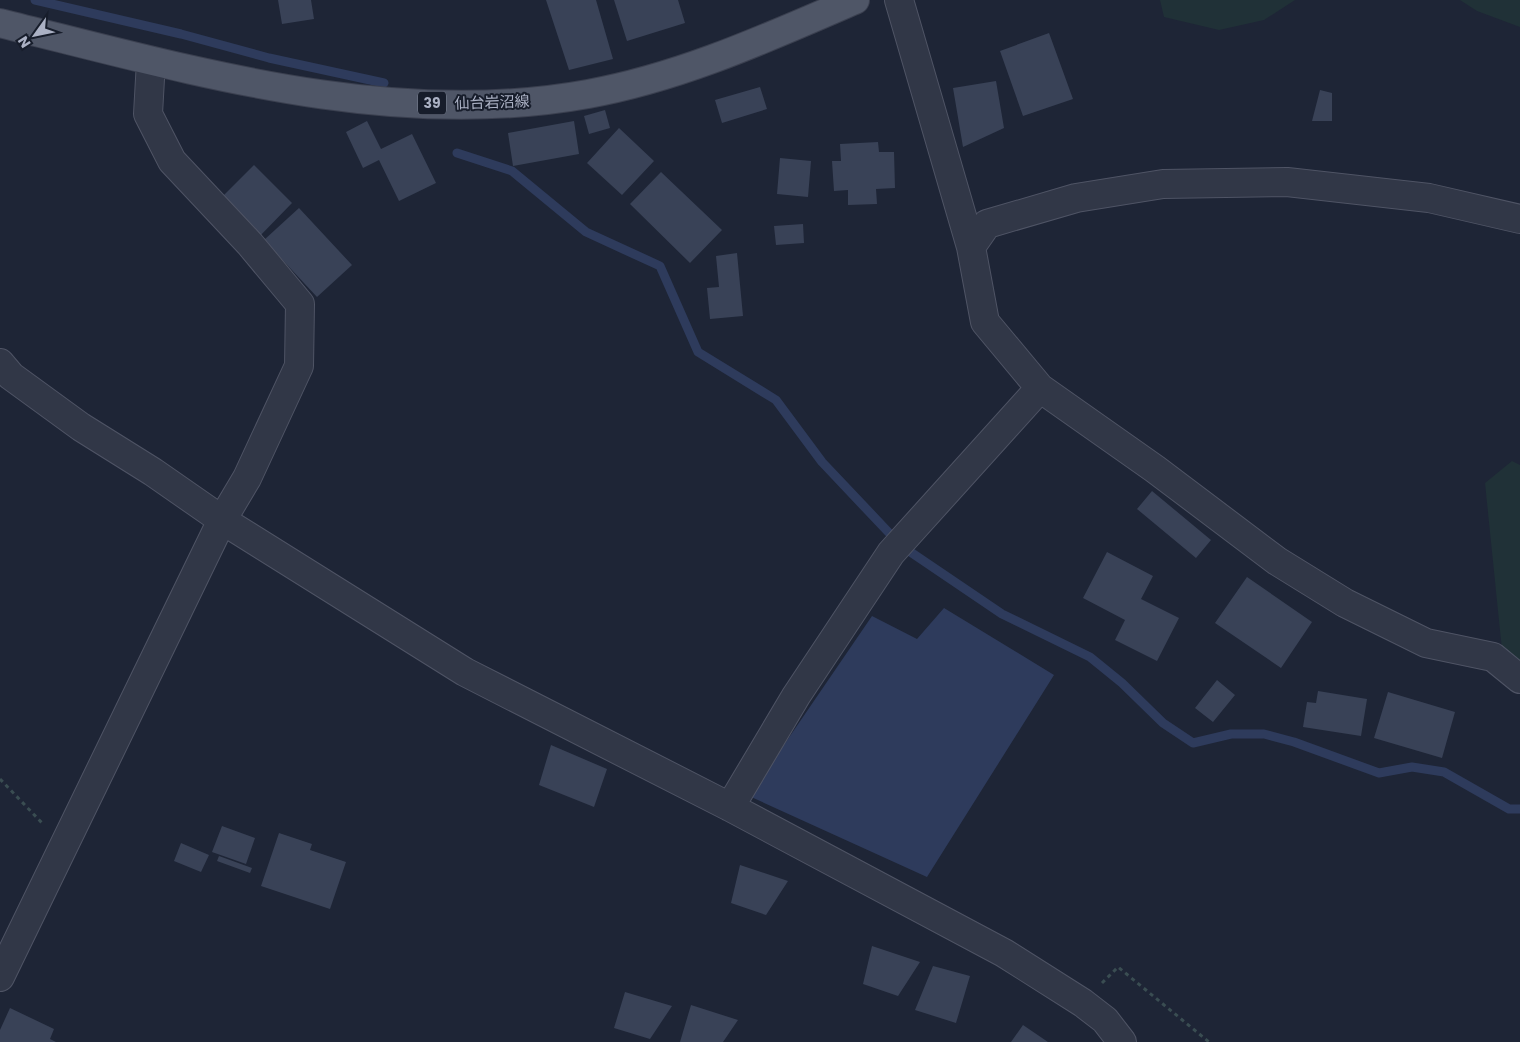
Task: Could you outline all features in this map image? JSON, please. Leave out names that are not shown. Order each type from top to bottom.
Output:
[{"type":"main road","name":"仙台岩沼線","points":[[0,23],[151,61],[302,93],[382,102],[511,103],[589,94],[680,70],[744,48],[855,0]]},
{"type":"street","points":[[899,0],[971,247],[985,322],[1040,388],[1155,469],[1277,561],[1344,603],[1426,643],[1493,657],[1520,679]]},
{"type":"street","points":[[0,977],[222,520],[246,478],[300,366],[300,304],[250,244],[172,161],[148,114],[151,61]]},
{"type":"street","points":[[971,247],[987,224],[1076,198],[1163,184],[1287,182],[1429,198],[1520,219]]},
{"type":"street","points":[[0,363],[11,376],[81,428],[153,472],[222,520],[465,672],[730,807],[1004,953],[1083,1003],[1106,1020],[1122,1042]]},
{"type":"street","points":[[730,807],[796,696],[891,553],[1040,388]]},
{"type":"path","points":[[0,779],[65,846]]},
{"type":"path","points":[[1083,1003],[1118,967],[1209,1042]]},
{"type":"shaded area","points":[[1160,0],[1295,0],[1264,20],[1219,30],[1164,17]]},
{"type":"shaded area","points":[[1460,0],[1520,0],[1520,27],[1477,11]]},
{"type":"shaded area","points":[[1512,461],[1520,465],[1520,664],[1502,650],[1485,483]]},
{"type":"water","points":[[944,608],[1054,675],[927,877],[749,796],[872,616],[917,639]]},
{"type":"building","points":[[278,0],[311,0],[314,19],[282,24]]},
{"type":"building","points":[[546,0],[596,0],[613,59],[569,70]]},
{"type":"building","points":[[614,0],[678,0],[685,23],[627,41]]},
{"type":"building","points":[[1049,33],[1073,99],[1023,116],[1000,51]]},
{"type":"building","points":[[996,81],[1004,128],[963,147],[953,88]]},
{"type":"building","points":[[760,87],[767,109],[722,123],[715,100]]},
{"type":"building","points":[[1320,90],[1332,93],[1332,121],[1312,121]]},
{"type":"building","points":[[605,110],[610,128],[589,134],[584,116]]},
{"type":"building","points":[[367,121],[381,149],[412,134],[436,183],[399,201],[379,160],[363,168],[346,132]]},
{"type":"building","points":[[574,121],[579,154],[513,166],[508,133]]},
{"type":"building","points":[[619,128],[654,161],[622,195],[587,163]]},
{"type":"building","points":[[878,142],[879,152],[894,152],[895,188],[876,189],[877,204],[848,205],[848,190],[834,191],[832,161],[841,161],[840,144]]},
{"type":"building","points":[[780,158],[811,161],[808,197],[777,194]]},
{"type":"building","points":[[254,165],[292,203],[257,239],[219,200]]},
{"type":"building","points":[[661,172],[722,230],[690,263],[630,204]]},
{"type":"building","points":[[299,208],[352,265],[317,297],[264,240]]},
{"type":"building","points":[[803,224],[804,243],[776,245],[774,226]]},
{"type":"building","points":[[737,253],[743,316],[710,319],[707,288],[719,287],[716,256]]},
{"type":"building","points":[[1152,491],[1211,540],[1196,558],[1137,509]]},
{"type":"building","points":[[1107,552],[1153,576],[1141,599],[1179,618],[1157,661],[1115,640],[1125,620],[1083,598]]},
{"type":"building","points":[[1247,577],[1312,622],[1281,668],[1215,623]]},
{"type":"building","points":[[1217,680],[1235,695],[1213,722],[1195,708]]},
{"type":"building","points":[[1318,691],[1367,699],[1361,736],[1303,727],[1307,702],[1316,703]]},
{"type":"building","points":[[1388,692],[1455,712],[1442,758],[1374,738]]},
{"type":"building","points":[[551,745],[607,769],[594,807],[539,785]]},
{"type":"building","points":[[222,826],[255,838],[246,864],[212,852]]},
{"type":"building","points":[[279,833],[312,844],[310,850],[346,862],[330,909],[261,886]]},
{"type":"building","points":[[181,843],[209,855],[201,872],[174,861]]},
{"type":"building","points":[[219,856],[252,868],[250,873],[217,861]]},
{"type":"building","points":[[740,865],[788,881],[766,915],[731,903]]},
{"type":"building","points":[[872,946],[920,962],[898,996],[863,984]]},
{"type":"building","points":[[933,966],[970,976],[956,1023],[915,1010]]},
{"type":"building","points":[[625,992],[672,1006],[650,1039],[614,1028]]},
{"type":"building","points":[[691,1005],[738,1020],[723,1042],[680,1042]]},
{"type":"building","points":[[10,1008],[54,1029],[50,1039],[56,1042],[0,1042],[0,1030]]},
{"type":"building","points":[[1023,1025],[1048,1042],[1011,1042]]},
{"type":"waterway","points":[[35,0],[181,34],[269,58],[384,83]]},
{"type":"waterway","points":[[457,153],[512,171],[586,232],[660,266],[698,352],[776,400],[822,462],[892,536]]},
{"type":"waterway","points":[[909,551],[1002,614],[1090,657],[1122,683],[1163,723],[1193,743],[1231,734],[1264,734],[1294,742],[1379,773],[1412,767],[1444,772],[1509,809],[1520,809]]}]
